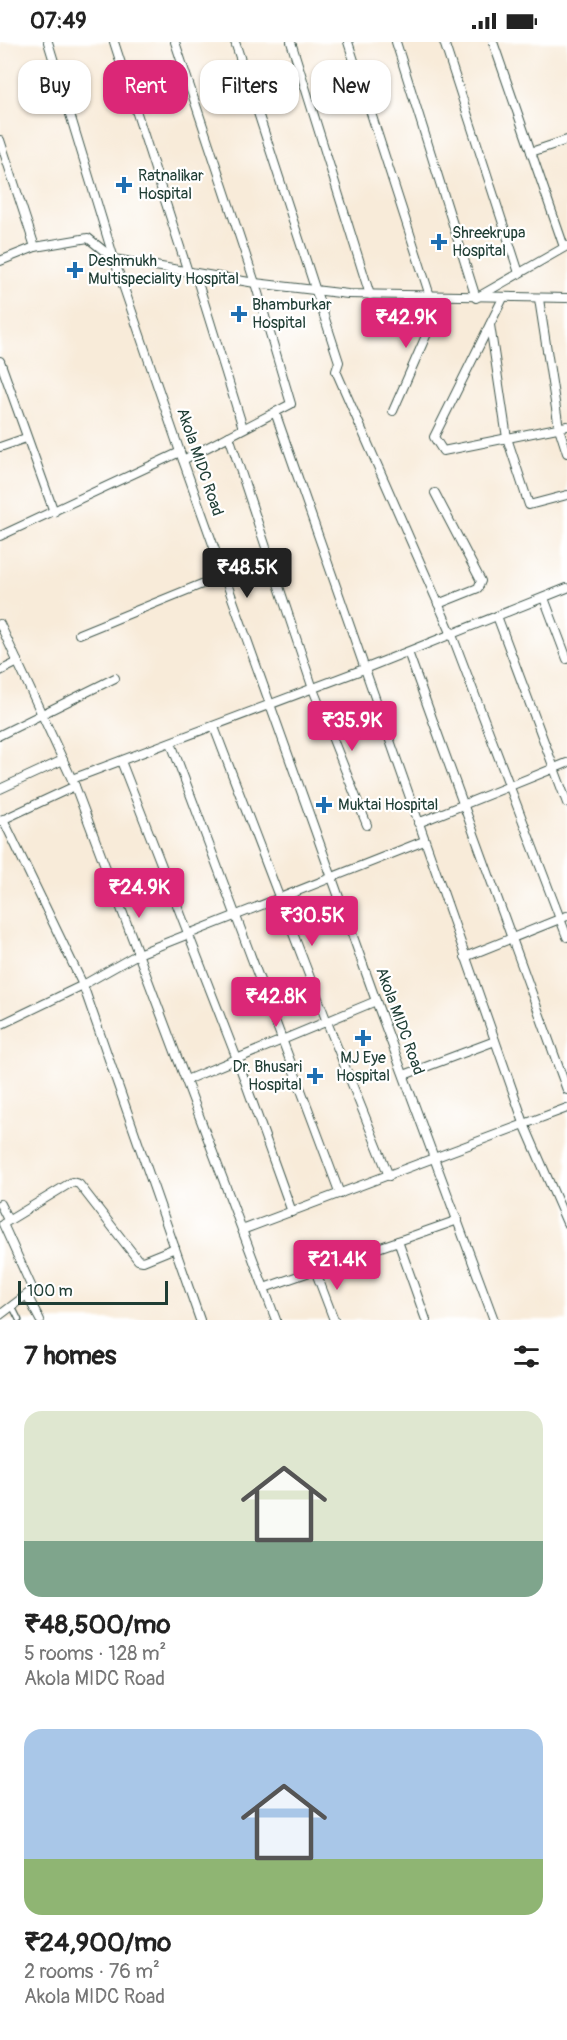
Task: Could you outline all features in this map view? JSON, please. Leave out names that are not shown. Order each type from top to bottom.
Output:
[{"type":"street","name":"Akola MIDC Road","points":[[48,42],[114,259],[182,456],[376,1001],[494,1320]]},
{"type":"street","points":[[114,42],[243,428]]},
{"type":"street","points":[[0,536],[229,436],[291,404],[255,283],[175,42]]},
{"type":"street","points":[[235,42],[339,362],[336,371],[452,634],[563,917],[567,937]]},
{"type":"street","points":[[291,42],[370,295]]},
{"type":"street","points":[[348,42],[430,296]]},
{"type":"street","points":[[396,42],[476,298]]},
{"type":"street","points":[[444,42],[519,273]]},
{"type":"street","points":[[476,298],[566,246],[493,42]]},
{"type":"street","points":[[0,140],[35,247]]},
{"type":"street","points":[[531,152],[567,140]]},
{"type":"street","points":[[0,261],[35,247],[88,238],[114,259],[316,291],[476,298],[567,298]]},
{"type":"street","points":[[393,411],[443,297]]},
{"type":"street","points":[[503,298],[434,438],[443,451],[563,427]]},
{"type":"street","points":[[539,299],[567,453]]},
{"type":"street","points":[[490,325],[507,438],[530,505],[567,495]]},
{"type":"street","points":[[0,361],[2,376],[54,512]]},
{"type":"street","points":[[275,412],[525,1126],[567,1223]]},
{"type":"street","points":[[229,436],[314,689],[367,825]]},
{"type":"street","points":[[0,447],[26,438]]},
{"type":"street","points":[[435,493],[481,581],[478,588],[438,604]]},
{"type":"street","points":[[79,634],[224,575]]},
{"type":"street","points":[[200,1320],[83,985],[2,820],[121,761],[314,689],[567,588]]},
{"type":"street","points":[[544,598],[567,659]]},
{"type":"street","points":[[497,616],[567,803]]},
{"type":"street","points":[[0,624],[74,783],[276,1320]]},
{"type":"street","points":[[408,652],[567,1090]]},
{"type":"street","points":[[0,671],[18,662]]},
{"type":"street","points":[[0,735],[43,716],[115,678]]},
{"type":"street","points":[[214,727],[327,1022],[389,1176]]},
{"type":"street","points":[[171,743],[340,1194]]},
{"type":"street","points":[[0,789],[63,760]]},
{"type":"street","points":[[121,761],[237,1059],[292,1212]]},
{"type":"street","points":[[418,823],[567,764]]},
{"type":"street","points":[[0,1025],[83,985],[138,954],[424,841]]},
{"type":"street","points":[[465,957],[563,917]]},
{"type":"street","points":[[186,1080],[376,1001]]},
{"type":"street","points":[[404,1075],[495,1041]]},
{"type":"street","points":[[242,1230],[525,1126],[567,1108]]},
{"type":"street","points":[[0,1315],[33,1288],[2,1226],[8,1220],[75,1181],[138,1260],[143,1262],[175,1248]]},
{"type":"street","points":[[0,1204],[8,1220]]},
{"type":"street","points":[[264,1288],[458,1220]]},
{"type":"street","points":[[398,1241],[426,1320]]},
{"type":"street","points":[[315,1270],[334,1320]]},
{"type":"street","points":[[27,1295],[40,1320]]},
{"type":"lane","points":[[12,1306],[19,1320]]},
{"type":"place","name":"Ratnalikar Hospital","points":[[124,185]]},
{"type":"place","name":"Shreekrupa Hospital","points":[[439,242]]},
{"type":"place","name":"Deshmukh Multispeciality Hospital","points":[[75,270]]},
{"type":"place","name":"Bhamburkar Hospital","points":[[239,314]]},
{"type":"place","name":"Muktai Hospital","points":[[324,805]]},
{"type":"place","name":"MJ Eye Hospital","points":[[363,1038]]},
{"type":"place","name":"Dr. Bhusari Hospital","points":[[315,1076]]}]
